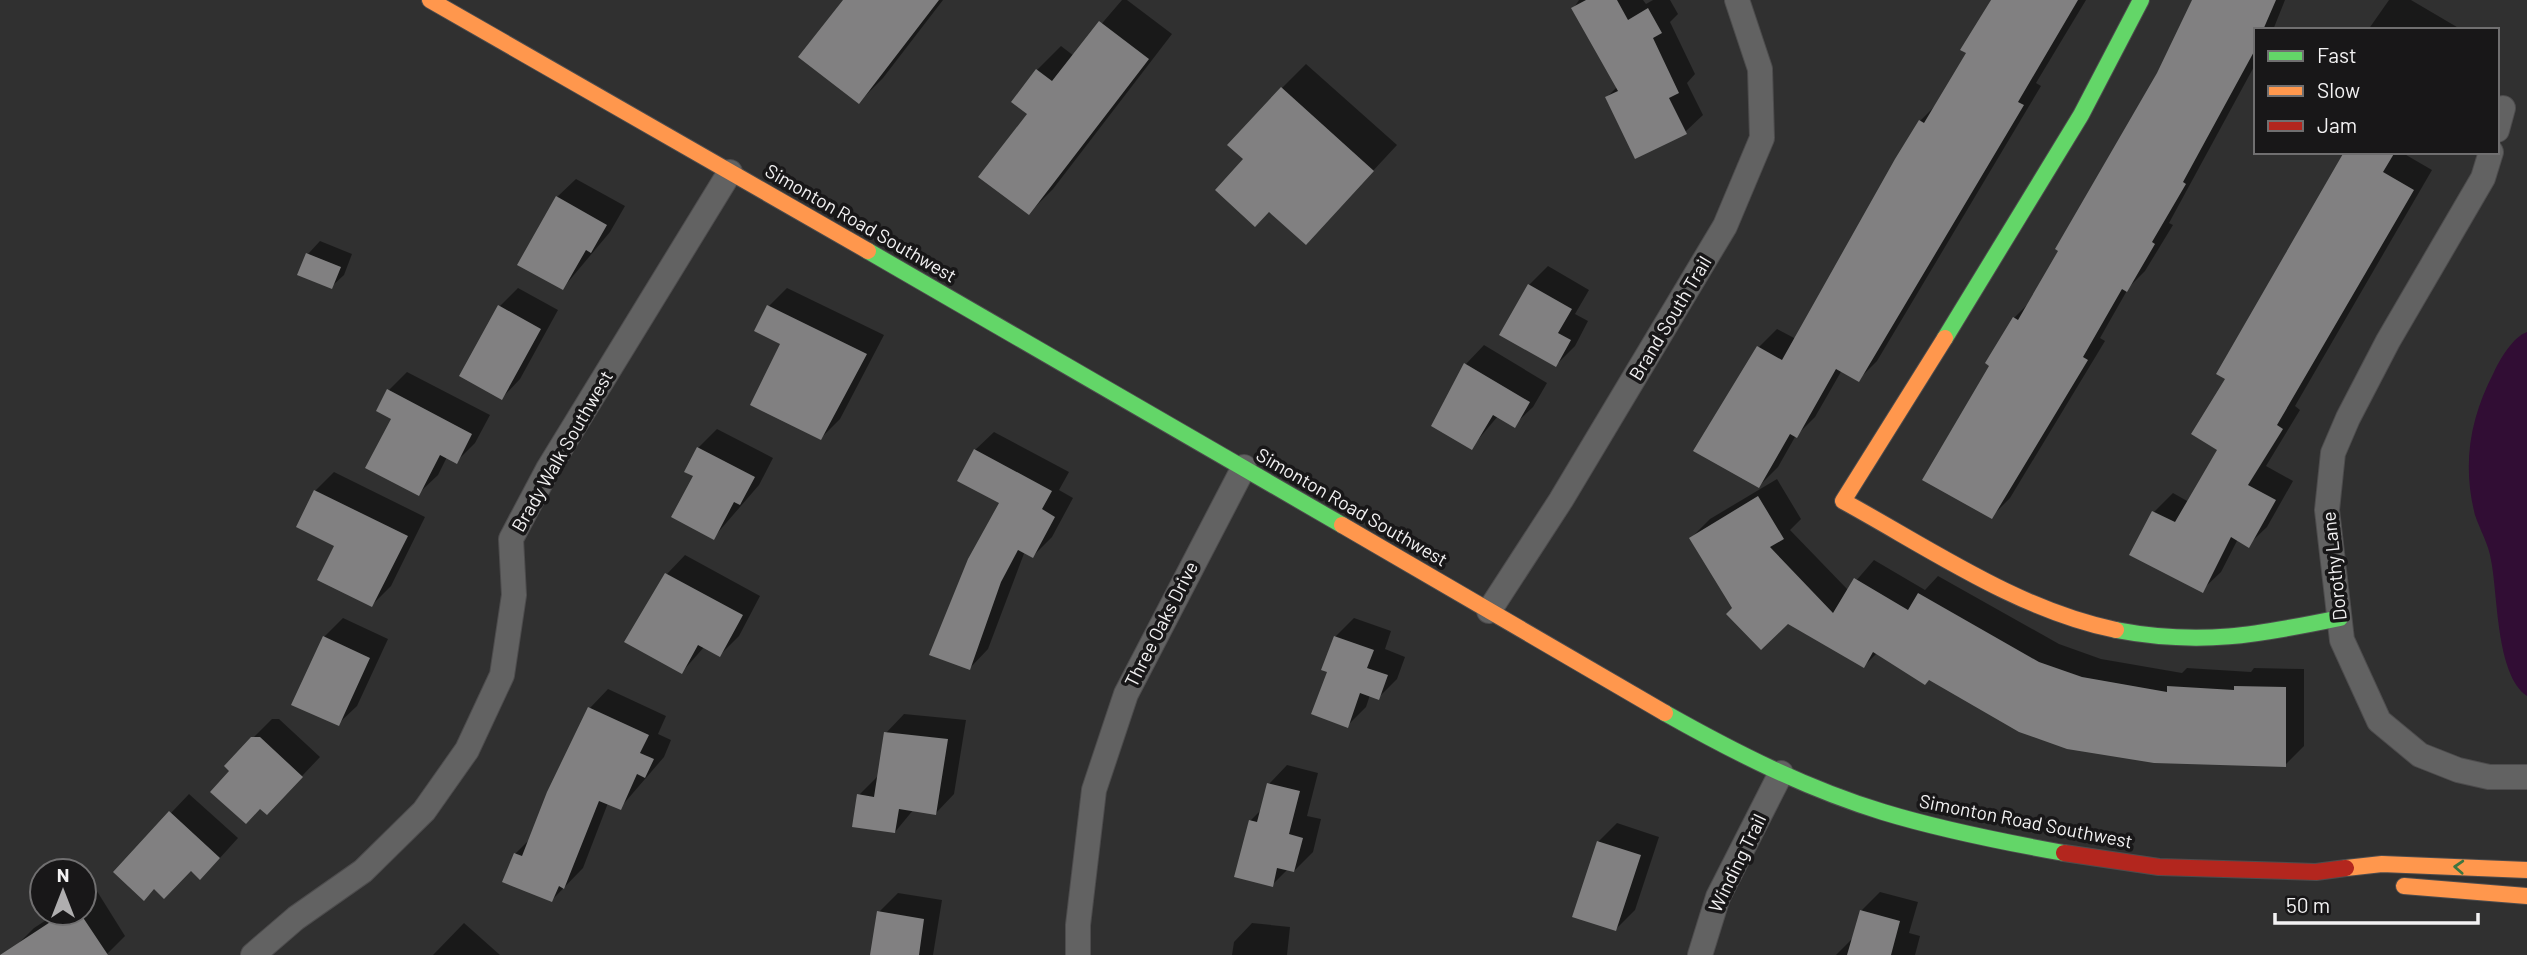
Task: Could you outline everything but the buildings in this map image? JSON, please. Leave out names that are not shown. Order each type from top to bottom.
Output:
[{"type":"street","name":"Simonton Road Southwest","points":[[430,0],[1244,467],[1681,722],[1781,773],[1871,808],[1931,826],[2080,856],[2192,869],[2316,872],[2382,864],[2527,870]]},
{"type":"street","name":"Brand South Trail","points":[[1489,611],[1561,500],[1726,226],[1762,138],[1760,69],[1737,0]]},
{"type":"street","points":[[2141,0],[2123,40],[2052,164],[1922,379],[1843,501],[1981,577],[2043,607],[2082,622],[2164,639],[2204,640],[2340,618]]},
{"type":"street","name":"Dorothy Lane","points":[[2490,154],[2483,178],[2367,379],[2333,453],[2327,510],[2342,640],[2379,721],[2420,755],[2458,771],[2490,777],[2527,777]]},
{"type":"street","name":"Brady Walk Southwest","points":[[253,955],[296,918],[363,871],[424,811],[467,750],[502,675],[514,595],[510,539],[548,469],[730,172]]},
{"type":"street","name":"Three Oaks Drive","points":[[1079,955],[1078,926],[1094,790],[1125,694],[1244,467]]},
{"type":"street","name":"Winding Trail","points":[[1700,955],[1718,897],[1781,773]]},
{"type":"street","name":"Simonton Road Southwest","points":[[2316,872],[2367,882]]},
{"type":"street","points":[[2392,885],[2527,896]]},
{"type":"shaded area","points":[[2527,332],[2527,696],[2517,686],[2504,653],[2490,554],[2475,515],[2471,496],[2469,459],[2474,424],[2486,389],[2508,349]]},
{"type":"traffic: fast","points":[[1945,338],[2081,115],[2141,0]]},
{"type":"traffic: fast","points":[[868,251],[1342,525]]},
{"type":"traffic: fast","points":[[2116,630],[2146,635],[2202,638],[2255,633],[2340,618]]},
{"type":"traffic: fast","points":[[1665,713],[1771,768],[1855,803],[1950,830],[2064,853]]},
{"type":"traffic: slow","points":[[430,0],[868,251]]},
{"type":"traffic: slow","points":[[1945,338],[1843,501],[2009,593],[2080,621],[2116,630]]},
{"type":"traffic: slow","points":[[1342,525],[1665,713]]},
{"type":"traffic: slow","points":[[2346,868],[2382,864],[2527,870]]},
{"type":"traffic: slow","points":[[2404,886],[2527,896]]},
{"type":"traffic: jam","points":[[2064,853],[2159,867],[2316,872],[2346,868]]}]
